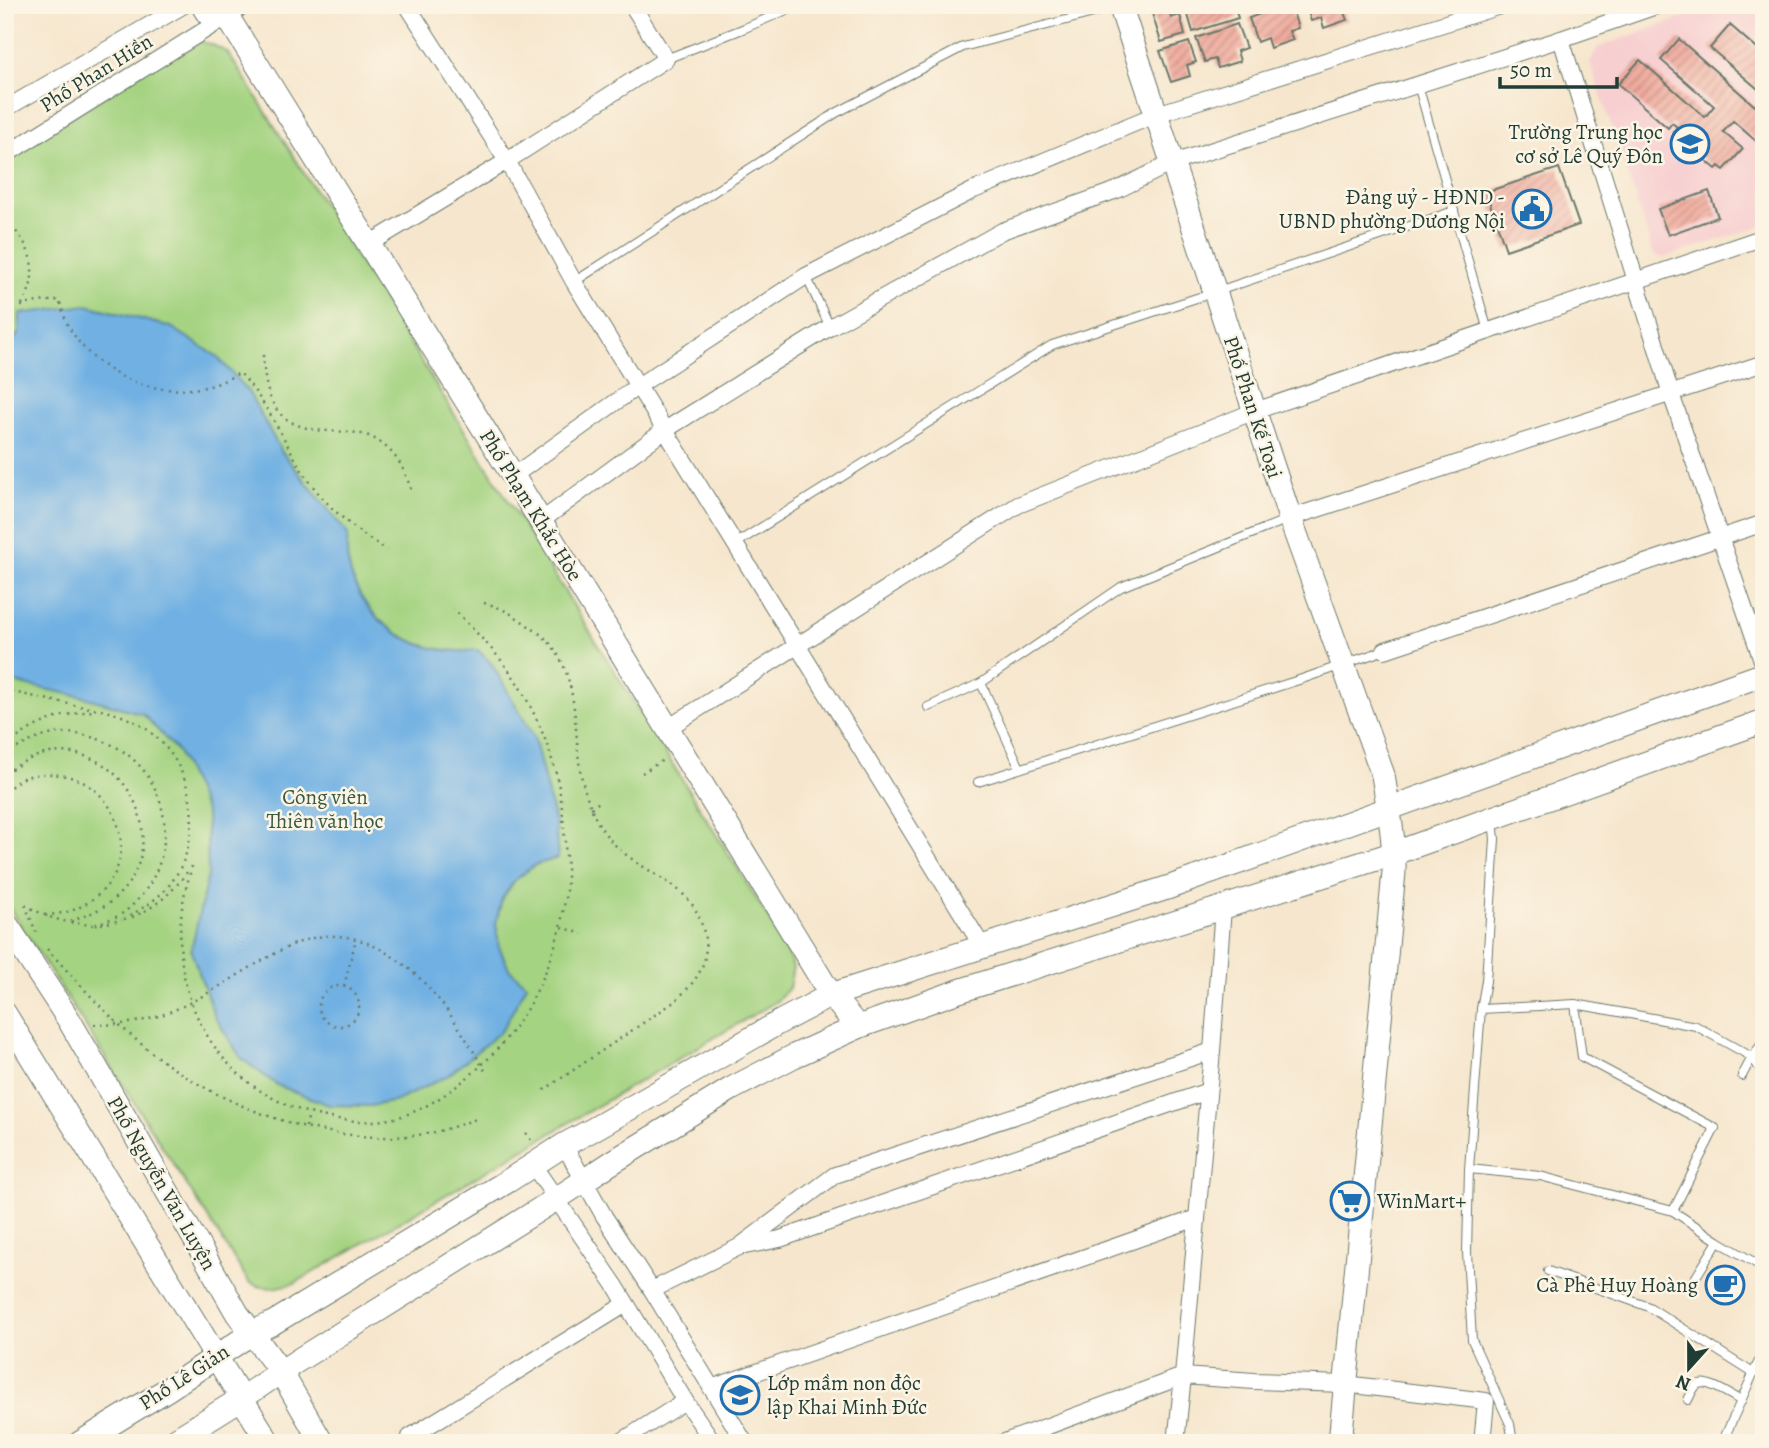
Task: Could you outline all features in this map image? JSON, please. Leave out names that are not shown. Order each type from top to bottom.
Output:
[{"type":"main road","points":[[203,5],[211,16],[221,18],[235,9]]},
{"type":"main road","name":"Phố Phan Kế Toại","points":[[1121,6],[1290,518],[1383,775],[1388,807],[1395,853],[1340,1443]]},
{"type":"main road","name":"Phố Phạm Khắc Hòe","points":[[235,9],[369,244],[831,995],[858,1027]]},
{"type":"main road","name":"Phố Lê Giản","points":[[80,1443],[252,1333],[273,1323],[564,1145],[831,995],[1170,887],[1764,674]]},
{"type":"main road","points":[[170,1443],[730,1089],[858,1027],[945,996],[1395,853],[1764,721]]},
{"type":"main road","name":"Phố Nguyễn Văn Luyện","points":[[5,922],[69,1020],[237,1313],[281,1372],[321,1443]]},
{"type":"main road","name":"Phố Nguyễn Văn Luyện","points":[[5,1014],[269,1443]]},
{"type":"street","name":"Phố Phan Hiền","points":[[5,109],[184,5]]},
{"type":"street","points":[[407,5],[507,161],[575,282],[982,946]]},
{"type":"street","points":[[369,244],[507,161],[666,59],[632,5]]},
{"type":"street","points":[[513,476],[638,386],[806,276],[974,190],[1157,114],[1503,5]]},
{"type":"street","points":[[541,521],[666,430],[831,327],[1002,231],[1117,190],[1172,163],[1660,5]]},
{"type":"street","name":"Phố Phan Hiền","points":[[5,155],[235,9]]},
{"type":"street","points":[[1561,39],[1671,394],[1764,666]]},
{"type":"street","points":[[668,728],[1018,505],[1255,411],[1764,237]]},
{"type":"street","points":[[1290,518],[1764,363]]},
{"type":"street","points":[[1385,650],[1764,523]]},
{"type":"street","points":[[1177,1443],[1223,908]]},
{"type":"street","points":[[652,1290],[739,1247],[835,1175],[1212,1051]]},
{"type":"street","points":[[739,1247],[780,1239],[1208,1091]]},
{"type":"street","points":[[564,1145],[604,1216],[745,1443]]},
{"type":"street","points":[[533,1165],[714,1443]]},
{"type":"street","points":[[711,1388],[1197,1218]]},
{"type":"street","points":[[415,1443],[410,1437],[626,1304]]},
{"type":"street","points":[[1002,1443],[1183,1376],[1345,1384],[1486,1401],[1482,1443]]},
{"type":"street","points":[[619,1443],[685,1401]]},
{"type":"lane","points":[[666,59],[798,5]]},
{"type":"lane","points":[[575,282],[836,113],[963,47],[1121,6]]},
{"type":"lane","points":[[1418,85],[1488,331]]},
{"type":"lane","points":[[735,544],[1052,345],[1454,211]]},
{"type":"lane","points":[[806,276],[831,327]]},
{"type":"lane","points":[[928,707],[981,683],[1121,587],[1290,518]]},
{"type":"lane","points":[[978,782],[1385,650]]},
{"type":"lane","points":[[981,683],[1020,768]]},
{"type":"lane","points":[[1492,818],[1495,839],[1486,981],[1481,1009],[1469,1169],[1467,1252],[1472,1340],[1510,1424],[1513,1443]]},
{"type":"lane","points":[[1481,1009],[1576,1004],[1696,1026],[1752,1057],[1764,1075]]},
{"type":"lane","points":[[1576,1004],[1582,1057],[1715,1128],[1673,1211]]},
{"type":"lane","points":[[1742,1076],[1764,1041]]},
{"type":"lane","points":[[1469,1169],[1540,1176],[1673,1211],[1764,1268]]},
{"type":"lane","points":[[1691,1285],[1718,1241]]},
{"type":"lane","points":[[1548,1271],[1649,1307],[1753,1373]]},
{"type":"lane","points":[[1722,1443],[1764,1354]]},
{"type":"lane","points":[[1688,1400],[1695,1385],[1701,1382],[1741,1401]]},
{"type":"path","points":[[5,223],[23,239],[30,256],[32,275],[28,293],[21,306],[59,300],[68,325],[87,352],[112,373],[142,386],[174,391],[207,387],[240,373],[260,397],[315,488],[351,525],[387,550]]},
{"type":"path","points":[[263,355],[267,390],[273,404],[284,417],[310,430],[352,431],[371,437],[399,460],[412,493]]},
{"type":"path","points":[[484,603],[492,604],[522,621],[548,641],[564,666],[573,700],[581,777],[591,807],[611,841],[629,858],[679,889],[698,913],[705,940],[703,965],[692,985],[674,1002],[541,1092]]},
{"type":"path","points":[[454,610],[516,680],[529,705],[553,763],[563,817],[567,875],[561,927],[536,992],[502,1046],[482,1066],[443,1096],[422,1109],[401,1117],[359,1121],[334,1119],[285,1105],[261,1092],[235,1071],[218,1054],[203,1032],[186,986],[180,942],[183,901],[192,866],[163,900],[144,912],[123,920],[95,925],[67,923],[44,916],[25,905],[39,940],[120,1026],[151,1052],[205,1088],[248,1109],[306,1127],[348,1135],[424,1135],[476,1119]]},
{"type":"path","points":[[5,690],[130,719],[157,737],[177,761],[190,790],[193,822],[187,853],[173,881],[150,903],[123,920]]},
{"type":"path","points":[[5,755],[16,740],[47,721],[63,715],[100,710]]},
{"type":"path","points":[[5,755],[28,741],[56,734],[85,735],[113,745],[129,756],[154,785],[164,812],[165,841],[159,870],[143,894],[122,914],[95,925]]},
{"type":"path","points":[[642,773],[681,749]]},
{"type":"path","points":[[5,773],[25,760],[50,753],[76,754],[101,764],[122,780],[136,802],[143,827],[142,853],[132,878],[116,898],[67,923]]},
{"type":"path","points":[[5,791],[23,778],[51,773],[79,779],[102,794],[117,818],[122,846],[115,874],[98,896],[73,910],[44,916]]},
{"type":"path","points":[[591,807],[602,800]]},
{"type":"path","points":[[561,927],[582,934]]},
{"type":"path","points":[[69,1020],[83,1024],[120,1026],[159,1017],[191,1003],[298,943],[327,936],[356,939],[383,950],[409,967],[427,984],[446,1008],[487,1074]]},
{"type":"path","points":[[344,986],[356,939]]},
{"type":"path","points":[[344,986],[355,994],[359,1006],[355,1019],[343,1026],[337,1026],[325,1020],[321,1014],[320,1002],[326,991],[344,986]]},
{"type":"path","points":[[306,1127],[309,1113]]},
{"type":"path","points":[[526,1133],[531,1140]]},
{"type":"shaded area","name":"Trường Trung học cơ sở Lê Quý Đôn","points":[[1719,5],[1764,5],[1764,225],[1662,258],[1654,255],[1590,62],[1598,47]]},
{"type":"green space","name":"Công viên Thiên văn học","points":[[190,40],[211,44],[227,52],[249,85],[779,935],[793,967],[789,988],[777,1001],[295,1283],[272,1288],[249,1282],[5,901],[5,160]]},
{"type":"water","points":[[87,305],[171,327],[218,357],[249,393],[281,451],[348,534],[348,562],[365,603],[395,632],[414,642],[456,651],[478,650],[492,664],[534,737],[555,823],[558,858],[535,865],[515,880],[502,899],[496,923],[499,947],[509,969],[527,985],[502,1030],[449,1075],[397,1101],[370,1106],[329,1105],[277,1085],[241,1058],[215,1017],[191,951],[208,874],[206,813],[178,752],[143,714],[84,697],[5,681],[5,343],[10,344],[19,333],[20,314]]},
{"type":"building","points":[[1168,5],[1171,18],[1180,15],[1185,35],[1161,42],[1150,7]]},
{"type":"building","points":[[1185,5],[1234,5],[1238,18],[1193,32]]},
{"type":"building","points":[[1291,5],[1298,28],[1289,31],[1293,40],[1270,48],[1267,38],[1257,42],[1249,18]]},
{"type":"building","points":[[1306,5],[1352,7],[1343,10],[1347,20],[1324,28],[1321,18],[1311,21]]},
{"type":"building","points":[[1237,24],[1246,48],[1237,51],[1240,61],[1218,68],[1215,59],[1205,62],[1196,38]]},
{"type":"building","points":[[1730,25],[1764,55],[1764,94],[1710,48]]},
{"type":"building","points":[[1679,39],[1755,106],[1764,96],[1764,148],[1733,121],[1723,132],[1743,149],[1724,170],[1719,166],[1716,169],[1673,132],[1677,127],[1672,123],[1668,128],[1618,84],[1640,60],[1705,117],[1714,106],[1661,60]]},
{"type":"building","points":[[1189,42],[1196,62],[1187,65],[1190,76],[1171,82],[1160,51]]},
{"type":"building","name":"Đảng uỷ - HĐND - UBND phường Dương Nội","points":[[1559,168],[1579,225],[1506,250],[1486,192]]},
{"type":"building","points":[[1709,191],[1718,217],[1668,235],[1658,209]]},
{"type":"place","name":"Trường Trung học cơ sở Lê Quý Đôn","points":[[1690,144]]},
{"type":"place","name":"Đảng uỷ - HĐND - UBND phường Dương Nội","points":[[1532,209]]},
{"type":"place","name":"WinMart+","points":[[1350,1201]]},
{"type":"place","name":"Cà Phê Huy Hoàng","points":[[1725,1285]]},
{"type":"place","name":"Lớp mầm non độc lập Khai Minh Đức","points":[[740,1395]]}]
